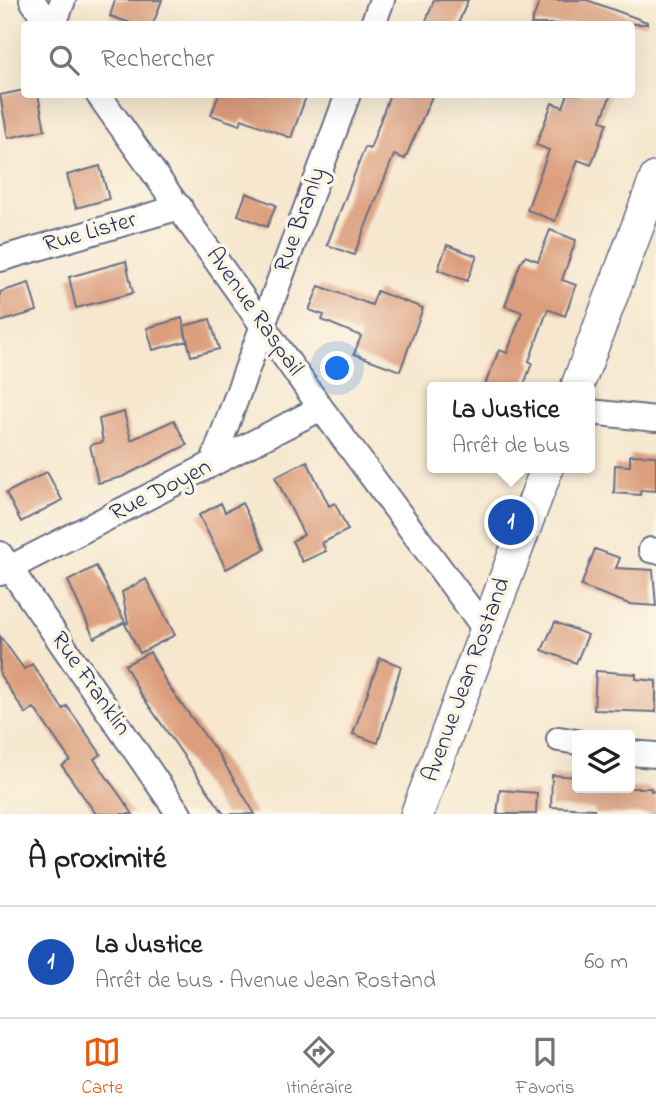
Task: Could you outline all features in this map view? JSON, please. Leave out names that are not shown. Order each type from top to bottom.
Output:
[{"type":"street","points":[[32,0],[46,21]]},
{"type":"street","points":[[55,21],[63,0]]},
{"type":"street","points":[[374,21],[382,0]]},
{"type":"street","name":"Avenue Raspail","points":[[102,98],[321,408],[485,629]]},
{"type":"street","name":"Rue Branly","points":[[212,464],[347,98]]},
{"type":"street","points":[[579,382],[656,178]]},
{"type":"street","name":"Rue Lister","points":[[0,259],[180,207]]},
{"type":"street","name":"Rue Doyen","points":[[3,565],[321,408]]},
{"type":"street","points":[[595,413],[656,419]]},
{"type":"street","name":"Avenue Jean Rostand","points":[[417,814],[545,473]]},
{"type":"street","name":"Rue Franklin","points":[[3,565],[179,814]]},
{"type":"street","points":[[635,753],[656,755]]},
{"type":"building","points":[[115,0],[162,0],[154,21],[124,21],[110,16]]},
{"type":"building","points":[[434,0],[468,0],[459,21],[426,21]]},
{"type":"building","points":[[540,0],[587,0],[647,24],[635,24],[635,21],[532,21]]},
{"type":"building","points":[[21,91],[21,98],[39,98],[45,130],[8,138],[0,95]]},
{"type":"building","points":[[217,98],[306,98],[291,138],[242,119],[240,125],[211,115]]},
{"type":"building","points":[[389,98],[431,98],[405,159],[394,155],[354,255],[327,245],[365,147],[370,149]]},
{"type":"building","points":[[566,98],[610,98],[601,121],[607,123],[591,165],[578,160],[555,221],[527,210],[549,150],[536,145],[552,103],[563,107]]},
{"type":"building","points":[[100,166],[109,199],[76,208],[67,175]]},
{"type":"building","points":[[246,193],[276,205],[267,227],[238,215]]},
{"type":"building","points":[[550,230],[576,240],[562,280],[576,285],[565,316],[548,309],[529,361],[532,363],[525,382],[486,382],[499,350],[507,353],[522,312],[505,306],[520,264],[525,256],[538,261]]},
{"type":"building","points":[[447,245],[477,256],[467,281],[438,270]]},
{"type":"building","points":[[126,261],[133,293],[76,308],[69,277]]},
{"type":"building","points":[[29,283],[37,311],[0,322],[0,292]]},
{"type":"building","points":[[319,286],[372,305],[377,291],[423,308],[400,371],[354,354],[361,336],[322,320],[324,315],[309,310]]},
{"type":"building","points":[[182,318],[187,341],[153,350],[147,328]]},
{"type":"building","points":[[210,319],[219,349],[191,356],[184,326]]},
{"type":"building","points":[[124,412],[131,440],[174,420],[187,445],[122,477],[98,483],[90,445],[103,442],[99,419]]},
{"type":"building","points":[[630,455],[656,456],[656,491],[641,490],[640,495],[614,493],[615,465],[630,466]]},
{"type":"building","points":[[307,461],[329,506],[335,503],[348,530],[322,543],[326,551],[302,562],[292,541],[304,535],[275,477]]},
{"type":"building","points":[[47,472],[62,500],[21,522],[6,493]]},
{"type":"building","points":[[221,503],[225,512],[242,503],[265,549],[226,569],[199,515]]},
{"type":"building","points":[[595,549],[620,558],[616,568],[653,570],[656,606],[629,604],[581,586]]},
{"type":"building","points":[[96,566],[125,622],[94,638],[68,581]]},
{"type":"building","points":[[146,579],[175,635],[140,653],[125,624],[128,623],[122,592]]},
{"type":"building","points":[[555,622],[588,635],[576,663],[542,650]]},
{"type":"building","points":[[0,636],[24,669],[32,664],[63,709],[67,706],[101,754],[94,759],[133,814],[96,814],[62,766],[70,760],[34,708],[26,714],[0,675]]},
{"type":"building","points":[[150,652],[167,684],[219,755],[255,814],[224,814],[140,693],[125,665]]},
{"type":"building","points":[[380,658],[401,666],[378,743],[353,734]]},
{"type":"building","points":[[596,671],[636,674],[636,679],[656,681],[656,712],[594,710]]},
{"type":"building","points":[[552,775],[572,777],[572,793],[635,793],[635,788],[651,788],[651,791],[656,791],[656,814],[594,814],[594,809],[551,807]]},
{"type":"building","points":[[500,790],[537,793],[536,814],[497,814]]},
{"type":"place","name":"La Justice","points":[[511,522]]}]
